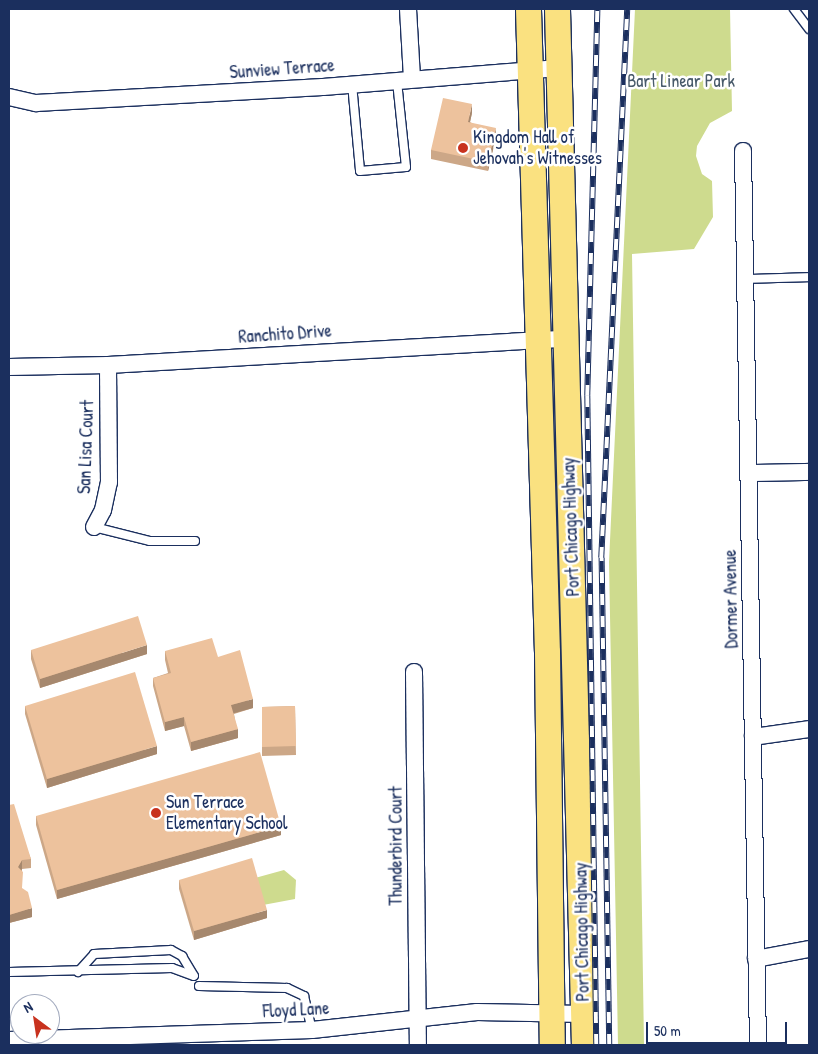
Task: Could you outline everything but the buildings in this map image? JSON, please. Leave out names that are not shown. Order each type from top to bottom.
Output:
[{"type":"main road","name":"Port Chicago Highway","points":[[528,9],[536,340],[547,652],[552,1045]]},
{"type":"main road","name":"Port Chicago Highway","points":[[556,9],[584,1045]]},
{"type":"street","points":[[404,80],[408,9]]},
{"type":"street","name":"Sunview Terrace","points":[[9,98],[36,103],[352,84],[558,68]]},
{"type":"street","name":"Dormer Avenue","points":[[743,151],[758,1045]]},
{"type":"street","name":"Ranchito Drive","points":[[9,367],[108,365],[564,339]]},
{"type":"street","name":"San Lisa Court","points":[[94,527],[103,510],[109,482],[108,365]]},
{"type":"street","points":[[748,473],[809,472]]},
{"type":"street","name":"Thunderbird Court","points":[[414,672],[418,1045]]},
{"type":"street","points":[[753,737],[809,729]]},
{"type":"street","points":[[756,959],[809,949]]},
{"type":"street","name":"Floyd Lane","points":[[9,1040],[201,1040],[477,1012],[584,1014]]},
{"type":"lane","points":[[794,9],[809,29]]},
{"type":"lane","points":[[352,84],[360,171],[406,168],[404,80]]},
{"type":"lane","points":[[746,279],[809,277]]},
{"type":"lane","points":[[94,527],[150,541],[195,541]]},
{"type":"lane","points":[[9,972],[78,972],[172,968],[194,976],[182,956],[171,950],[94,954],[78,972]]},
{"type":"lane","points":[[199,986],[287,988],[304,996],[312,1030]]},
{"type":"green space","name":"Bart Linear Park","points":[[635,9],[730,9],[732,111],[710,123],[697,146],[696,156],[702,174],[712,181],[713,217],[694,249],[632,254],[644,1045],[618,1045],[609,562]]},
{"type":"green space","points":[[284,870],[296,880],[295,899],[263,905],[255,878]]},
{"type":"railway","points":[[596,1045],[587,396],[597,9]]},
{"type":"railway","points":[[609,1045],[601,558],[627,9]]},
{"type":"place","name":"Kingdom Hall of Jehovah's Witnesses","points":[[463,148]]},
{"type":"place","name":"Sun Terrace Elementary School","points":[[156,813]]}]
